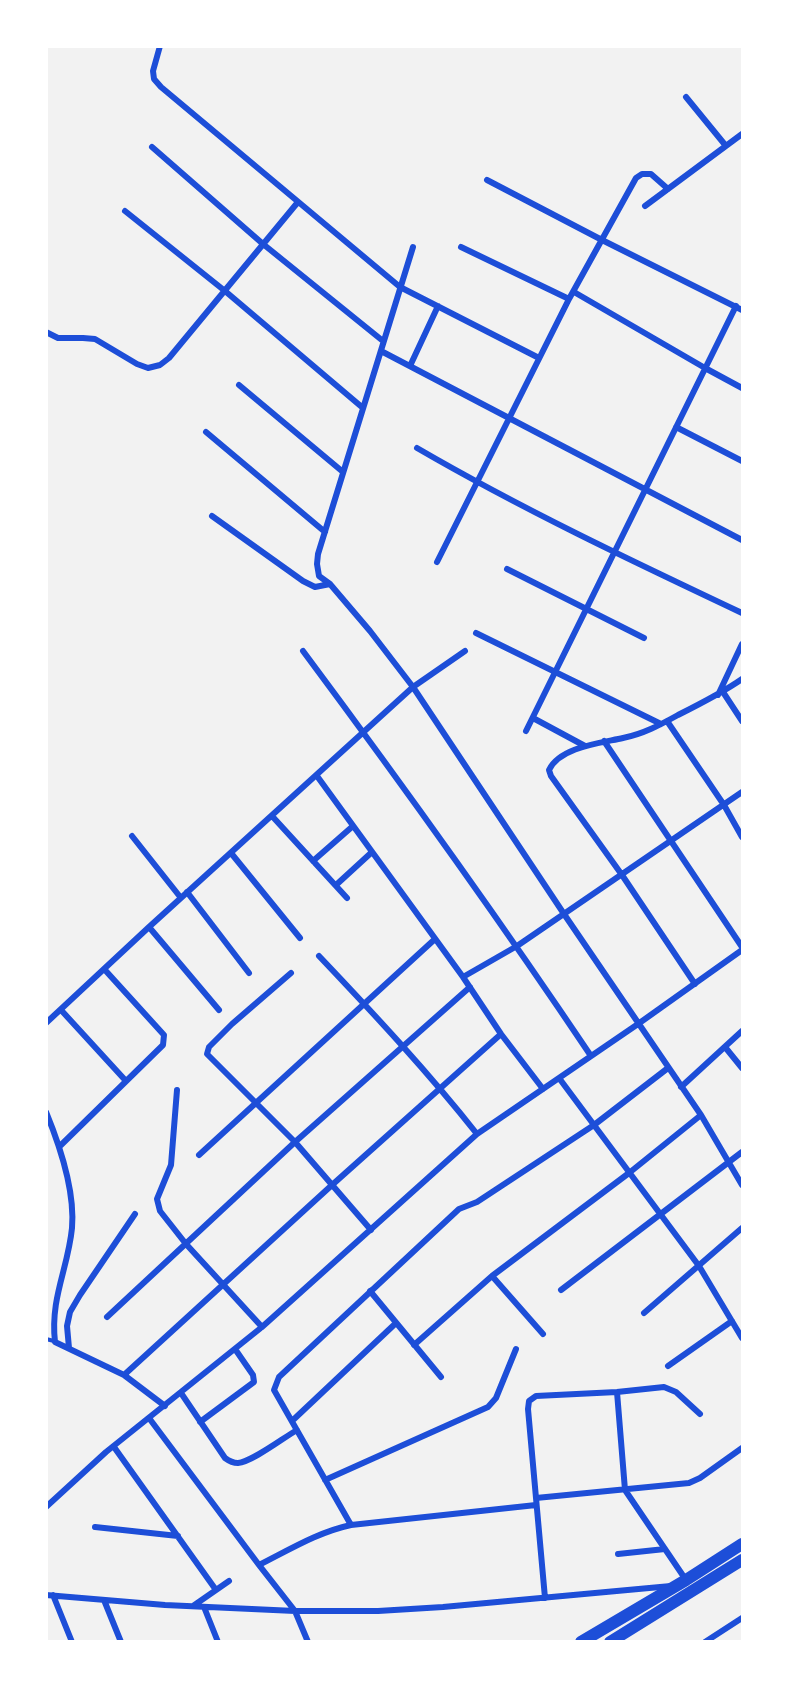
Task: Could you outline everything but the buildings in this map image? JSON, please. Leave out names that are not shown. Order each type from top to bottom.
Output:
[{"type":"main road","points":[[581,1641],[742,1545]]},
{"type":"main road","points":[[610,1641],[742,1560]]},
{"type":"main road","points":[[625,1616],[631,1629]]},
{"type":"street","points":[[160,46],[153,71],[154,79],[160,87],[400,287],[540,358]]},
{"type":"street","points":[[686,97],[726,146]]},
{"type":"street","points":[[645,206],[742,135]]},
{"type":"street","points":[[152,147],[263,244],[383,342]]},
{"type":"street","points":[[437,562],[569,298],[636,178],[642,174],[651,174],[668,189]]},
{"type":"street","points":[[487,180],[742,310]]},
{"type":"street","points":[[46,332],[58,338],[95,339],[137,364],[148,368],[160,365],[169,358],[298,202]]},
{"type":"street","points":[[125,211],[225,291],[363,408]]},
{"type":"street","points":[[413,247],[318,554],[317,564],[320,576],[370,631],[413,687],[700,1115],[742,1185]]},
{"type":"street","points":[[461,247],[569,298]]},
{"type":"street","points":[[574,292],[742,388]]},
{"type":"street","points":[[410,366],[438,306]]},
{"type":"street","points":[[526,731],[736,306]]},
{"type":"street","points":[[381,351],[742,540]]},
{"type":"street","points":[[238,385],[343,472]]},
{"type":"street","points":[[676,427],[742,462]]},
{"type":"street","points":[[206,432],[325,532]]},
{"type":"street","points":[[417,448],[477,482],[742,613]]},
{"type":"street","points":[[212,516],[303,581],[315,587],[330,585]]},
{"type":"street","points":[[507,569],[644,638]]},
{"type":"street","points":[[476,633],[664,723],[724,805],[742,837]]},
{"type":"street","points":[[721,694],[742,644]]},
{"type":"street","points":[[303,651],[517,946],[591,1056]]},
{"type":"street","points":[[46,1023],[413,687],[465,651]]},
{"type":"street","points":[[695,984],[549,770],[552,764],[578,748],[625,738],[649,730],[721,694],[742,679]]},
{"type":"street","points":[[721,694],[742,721]]},
{"type":"street","points":[[533,718],[585,746]]},
{"type":"street","points":[[46,1507],[114,1447],[262,1327],[477,1134],[695,984],[742,948],[604,741]]},
{"type":"street","points":[[316,776],[543,1089]]},
{"type":"street","points":[[462,977],[517,946],[742,792]]},
{"type":"street","points":[[272,816],[347,898]]},
{"type":"street","points":[[313,861],[353,826]]},
{"type":"street","points":[[132,836],[181,898]]},
{"type":"street","points":[[336,885],[372,852]]},
{"type":"street","points":[[231,853],[300,938]]},
{"type":"street","points":[[187,892],[249,973]]},
{"type":"street","points":[[149,927],[219,1010]]},
{"type":"street","points":[[199,1155],[435,939]]},
{"type":"street","points":[[319,956],[403,1045],[477,1134]]},
{"type":"street","points":[[60,1146],[126,1082],[162,1045],[164,1040],[164,1035],[105,970]]},
{"type":"street","points":[[291,973],[232,1024],[207,1050],[207,1054],[295,1142],[371,1230]]},
{"type":"street","points":[[107,1317],[295,1142],[470,987]]},
{"type":"street","points":[[61,1011],[126,1082]]},
{"type":"street","points":[[681,1087],[742,1031]]},
{"type":"street","points":[[124,1375],[501,1034]]},
{"type":"street","points":[[725,1047],[742,1068]]},
{"type":"street","points":[[351,1525],[274,1390],[279,1377],[459,1209],[477,1202],[594,1125],[668,1068]]},
{"type":"street","points":[[559,1078],[699,1266],[742,1338]]},
{"type":"street","points":[[177,1090],[172,1158],[158,1199],[160,1211],[186,1244],[262,1327]]},
{"type":"street","points":[[46,1112],[60,1146],[72,1204],[70,1236],[56,1295],[53,1327],[55,1342],[124,1375],[165,1406]]},
{"type":"street","points":[[414,1345],[492,1276],[629,1173],[700,1115]]},
{"type":"street","points":[[561,1290],[742,1152]]},
{"type":"street","points":[[69,1348],[67,1326],[70,1312],[135,1214]]},
{"type":"street","points":[[644,1313],[742,1228]]},
{"type":"street","points":[[492,1276],[543,1334]]},
{"type":"street","points":[[370,1291],[441,1377]]},
{"type":"street","points":[[668,1366],[732,1321]]},
{"type":"street","points":[[291,1421],[396,1323]]},
{"type":"street","points":[[200,1422],[254,1382],[253,1375],[235,1349]]},
{"type":"street","points":[[326,1480],[488,1407],[496,1398],[516,1349]]},
{"type":"street","points":[[545,1598],[529,1401],[536,1396],[664,1387],[676,1392],[700,1414]]},
{"type":"street","points":[[50,1595],[193,1607],[378,1611],[545,1598],[681,1583],[665,1549],[625,1490],[617,1392]]},
{"type":"street","points":[[181,1393],[225,1458],[236,1463],[248,1460],[297,1430]]},
{"type":"street","points":[[149,1418],[295,1611],[308,1641]]},
{"type":"street","points":[[114,1447],[216,1590]]},
{"type":"street","points":[[258,1565],[323,1533],[351,1525],[689,1483],[700,1478],[742,1448]]},
{"type":"street","points":[[95,1527],[178,1536]]},
{"type":"street","points":[[618,1554],[665,1549]]},
{"type":"street","points":[[193,1607],[230,1581]]},
{"type":"street","points":[[50,1595],[72,1641]]},
{"type":"street","points":[[104,1600],[121,1641]]},
{"type":"street","points":[[204,1607],[218,1641]]},
{"type":"street","points":[[705,1641],[742,1618]]},
{"type":"lane","points":[[46,1339],[55,1342]]}]
